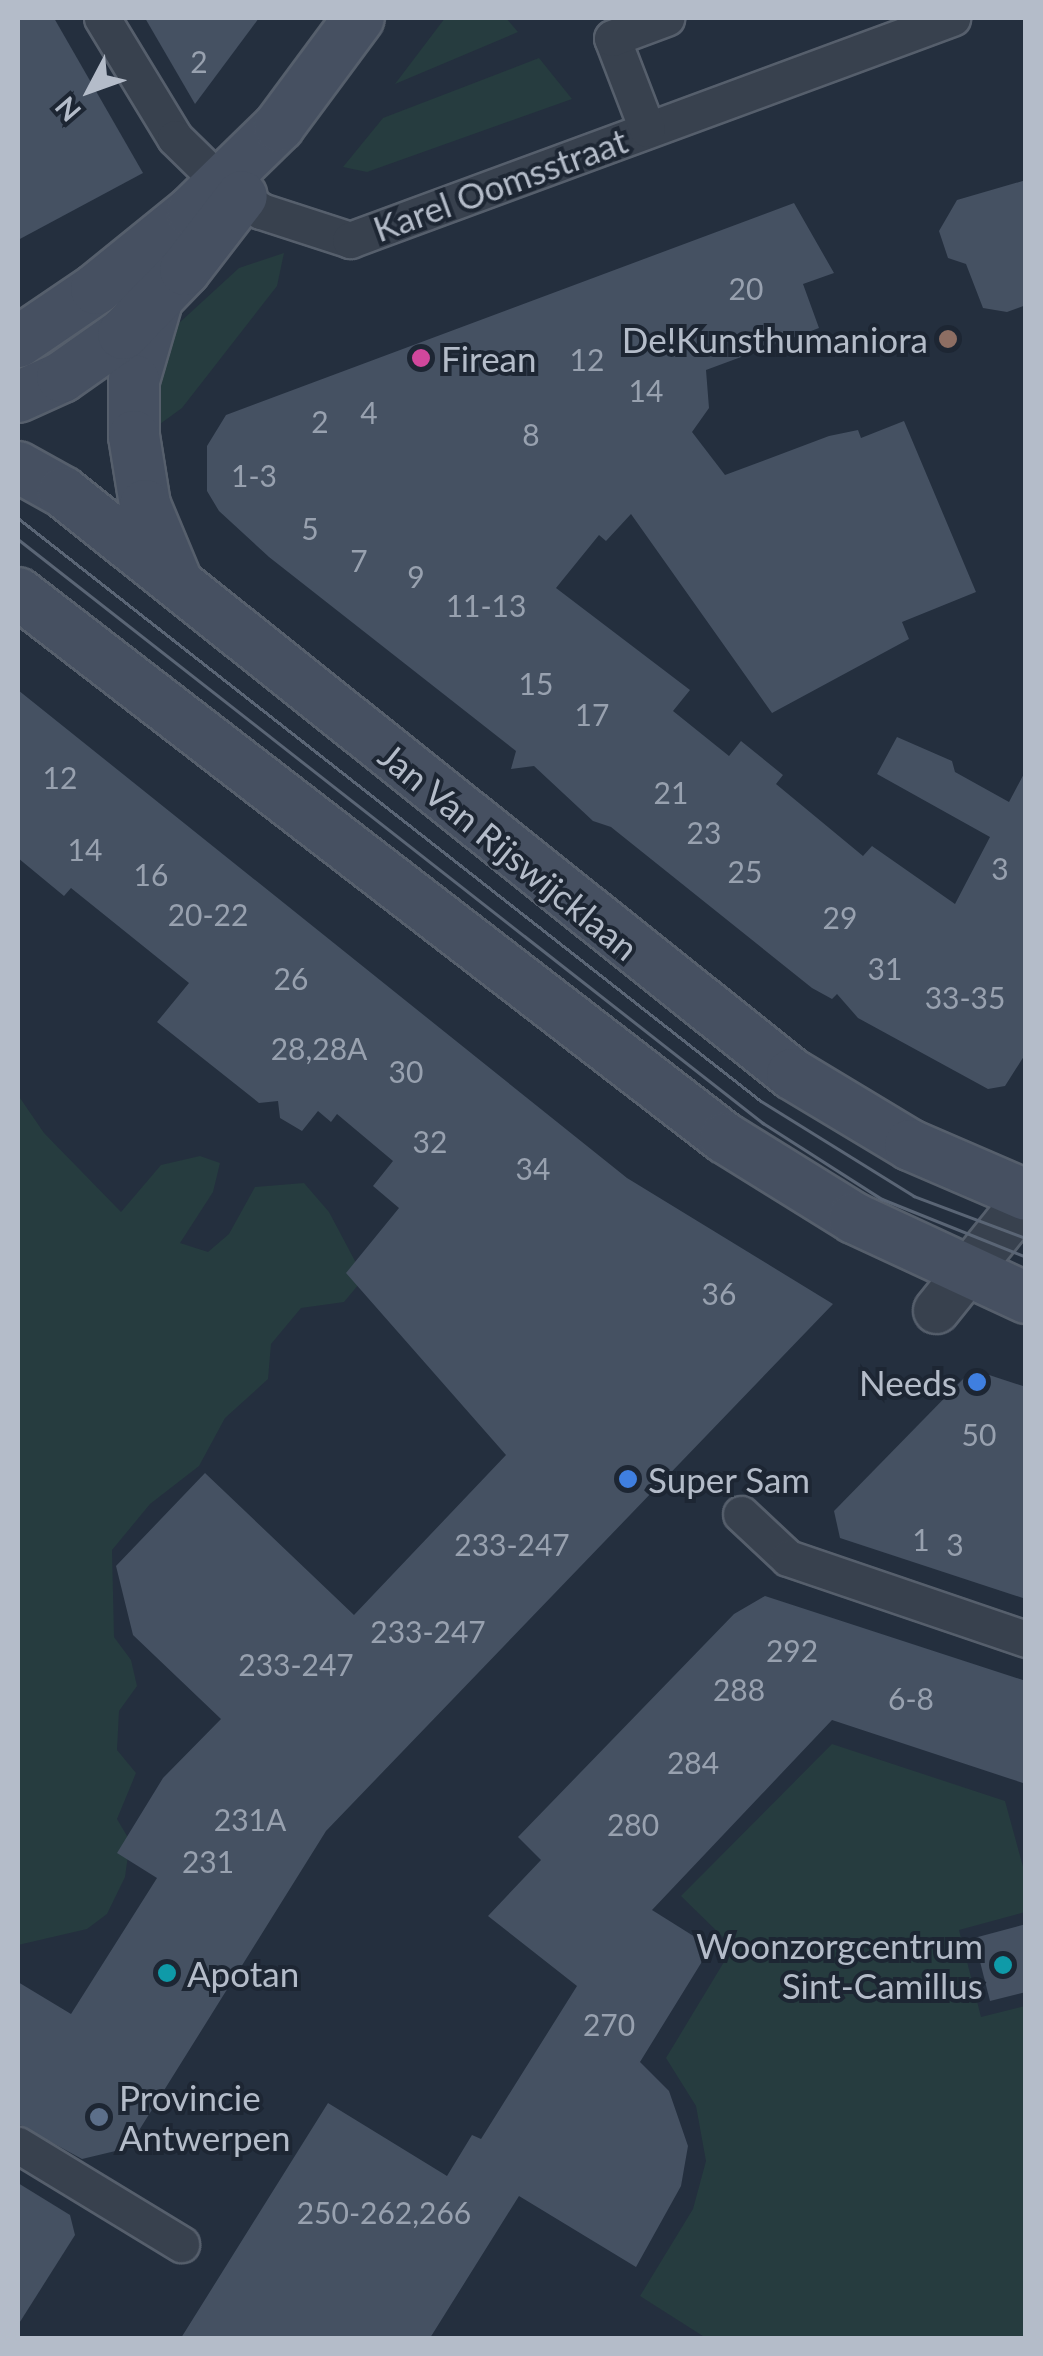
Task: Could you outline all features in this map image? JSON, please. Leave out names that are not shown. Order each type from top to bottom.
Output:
[{"type":"main road","points":[[18,397],[93,357],[158,300],[231,190],[359,18]]},
{"type":"main road","points":[[18,342],[231,190]]},
{"type":"main road","points":[[158,300],[134,380],[134,436],[145,505],[179,584]]},
{"type":"main road","name":"Jan Van Rijswijcklaan","points":[[18,467],[63,492],[792,1074],[910,1145],[1026,1196]]},
{"type":"main road","points":[[18,593],[726,1138],[854,1218],[1026,1298]]},
{"type":"street","points":[[102,18],[175,138],[231,190]]},
{"type":"street","name":"Karel Oomsstraat","points":[[647,130],[612,38],[666,18]]},
{"type":"street","name":"Karel Oomsstraat","points":[[231,190],[350,240],[947,19]]},
{"type":"street","name":"Jan Van Rijswijcklaan","points":[[936,1310],[970,1274],[1026,1196]]},
{"type":"street","points":[[741,1514],[788,1558],[1026,1639]]},
{"type":"street","points":[[18,2145],[181,2244]]},
{"type":"green space","points":[[445,18],[506,18],[518,32],[395,84]]},
{"type":"green space","points":[[539,58],[572,99],[367,172],[343,167],[383,118]]},
{"type":"green space","points":[[284,253],[277,286],[182,408],[160,424],[148,424],[164,346],[178,324],[239,268]]},
{"type":"green space","points":[[18,1095],[44,1133],[121,1212],[161,1165],[200,1156],[220,1163],[213,1192],[180,1243],[208,1252],[229,1234],[255,1187],[304,1183],[329,1212],[364,1278],[344,1302],[301,1308],[271,1344],[268,1379],[225,1418],[199,1466],[150,1504],[112,1550],[114,1637],[131,1660],[137,1686],[119,1711],[117,1750],[136,1773],[117,1819],[130,1841],[125,1877],[107,1914],[87,1929],[18,1945]]},
{"type":"green space","points":[[832,1744],[1005,1801],[1025,1874],[1025,1912],[959,1930],[981,2017],[1025,2006],[1025,2338],[706,2338],[640,2296],[693,2209],[706,2161],[696,2106],[666,2058],[733,1947],[681,1896]]},
{"type":"building","points":[[18,18],[54,18],[143,173],[18,240]]},
{"type":"building","points":[[145,18],[259,18],[195,104]]},
{"type":"building","points":[[1026,180],[1026,305],[1007,312],[983,308],[966,264],[948,258],[939,231],[957,200]]},
{"type":"building","points":[[794,203],[834,273],[803,284],[819,328],[706,370],[709,408],[692,432],[725,475],[829,436],[858,430],[861,438],[904,421],[976,592],[902,622],[909,639],[772,713],[631,514],[606,541],[599,535],[556,588],[690,690],[673,711],[729,756],[741,741],[783,775],[776,784],[863,856],[872,846],[955,904],[990,837],[877,774],[897,737],[952,761],[955,772],[1009,802],[1026,770],[1026,1053],[1005,1086],[988,1089],[858,1018],[837,994],[832,999],[812,988],[611,827],[593,821],[534,766],[511,769],[516,751],[269,557],[219,511],[207,491],[207,446],[226,415]]},
{"type":"building","points":[[18,690],[627,1178],[833,1304],[326,1831],[128,2148],[82,2159],[18,2124],[18,1982],[71,2014],[157,1878],[117,1853],[163,1778],[221,1719],[133,1635],[116,1566],[205,1473],[354,1615],[506,1455],[346,1273],[399,1208],[373,1186],[393,1161],[337,1114],[331,1122],[318,1111],[302,1131],[280,1118],[278,1101],[259,1103],[157,1022],[189,983],[71,888],[64,896],[18,858]]},
{"type":"building","points":[[980,1372],[1026,1387],[1026,1599],[840,1538],[834,1511],[967,1375]]},
{"type":"building","points":[[765,1596],[1026,1681],[1026,1784],[832,1720],[652,1910],[711,1947],[640,2062],[669,2091],[688,2146],[681,2186],[636,2267],[519,2196],[430,2338],[181,2338],[328,2103],[447,2176],[472,2135],[481,2139],[577,1986],[488,1916],[541,1860],[518,1837],[734,1614]]},
{"type":"building","name":"Woonzorgcentrum Sint-Camillus","points":[[1026,1924],[1026,1992],[990,2001],[974,1938]]},
{"type":"building","points":[[18,2183],[70,2215],[75,2235],[18,2325]]},
{"type":"tram line","points":[[18,518],[761,1101],[914,1196],[1026,1238]]},
{"type":"tram line","points":[[18,539],[763,1123],[882,1199],[1026,1257]]},
{"type":"place","name":"De!Kunsthumaniora","points":[[948,339]]},
{"type":"place","name":"Firean","points":[[421,358]]},
{"type":"place","name":"Needs","points":[[977,1382]]},
{"type":"place","name":"Super Sam","points":[[628,1479]]},
{"type":"place","name":"Woonzorgcentrum Sint-Camillus","points":[[1003,1965]]},
{"type":"place","name":"Apotan","points":[[167,1973]]},
{"type":"place","name":"Provincie Antwerpen","points":[[99,2117]]}]
